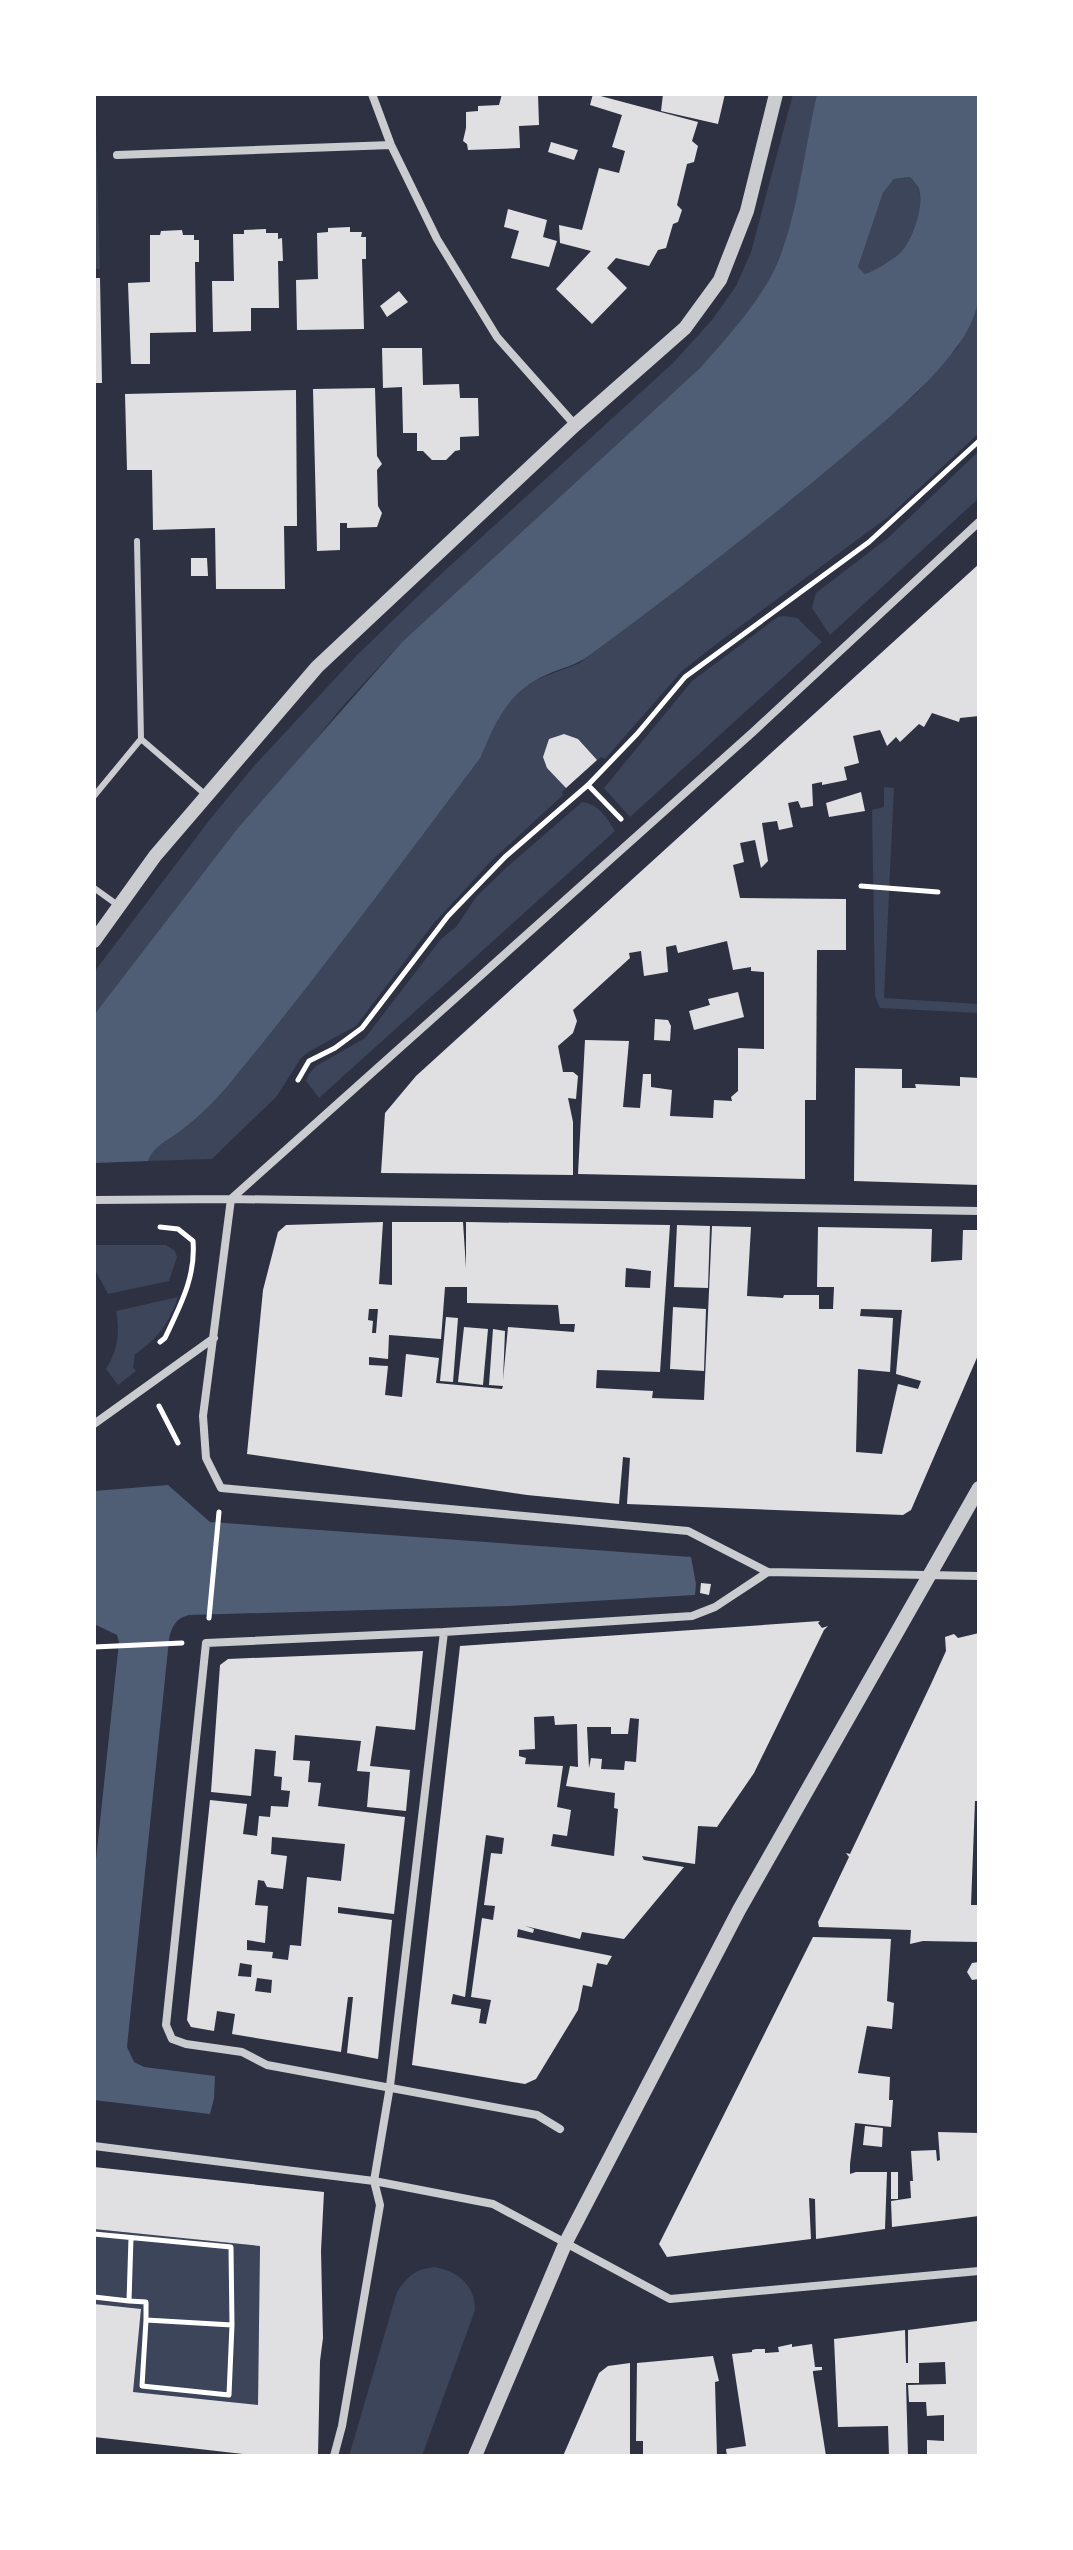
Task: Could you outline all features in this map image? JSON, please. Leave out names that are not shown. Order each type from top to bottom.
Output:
[{"type":"street","points":[[372,94],[391,145],[437,239],[497,337],[575,425]]},
{"type":"street","points":[[94,941],[155,856],[317,667],[575,425],[685,328],[720,280],[747,211],[776,94]]},
{"type":"street","points":[[117,155],[391,145]]},
{"type":"street","points":[[979,522],[637,836],[231,1199],[203,1416],[206,1458],[221,1488],[688,1531],[768,1572],[979,1576]]},
{"type":"street","points":[[95,1200],[231,1199],[979,1211]]},
{"type":"street","points":[[94,1424],[214,1338]]},
{"type":"street","points":[[475,2456],[566,2242],[739,1910],[979,1488]]},
{"type":"street","points":[[560,2129],[537,2115],[267,2065],[242,2052],[172,2039],[166,2025],[206,1643],[692,1616],[715,1607],[768,1572]]},
{"type":"street","points":[[334,2456],[342,2426],[380,2205],[374,2181],[390,2086],[444,1632]]},
{"type":"street","points":[[94,2146],[374,2181],[493,2204],[670,2299],[979,2271]]},
{"type":"lane","points":[[94,796],[141,739],[137,541]]},
{"type":"lane","points":[[141,739],[207,796]]},
{"type":"lane","points":[[94,888],[119,906]]},
{"type":"path","points":[[298,1080],[309,1061],[335,1048],[362,1028],[448,916],[505,857],[588,785],[685,677],[869,542],[979,441]]},
{"type":"path","points":[[588,785],[637,836]]},
{"type":"path","points":[[861,886],[938,892]]},
{"type":"path","points":[[151,1226],[178,1229],[193,1241],[195,1262],[182,1302],[165,1338],[157,1345]]},
{"type":"path","points":[[148,1385],[181,1449]]},
{"type":"path","points":[[209,1618],[218,1519]]},
{"type":"path","points":[[94,1647],[183,1643]]},
{"type":"path","points":[[94,2234],[231,2247],[229,2395],[142,2386],[146,2302],[94,2297]]},
{"type":"path","points":[[129,2301],[131,2238]]},
{"type":"path","points":[[146,2320],[232,2325]]},
{"type":"shaded area","points":[[95,94],[100,269],[94,269]]},
{"type":"shaded area","points":[[793,94],[817,94],[800,183],[783,249],[751,307],[701,367],[402,642],[342,707],[94,1015],[94,972],[254,766],[358,654],[441,574],[673,363],[712,320],[736,286],[751,252]]},
{"type":"shaded area","points":[[817,94],[979,94],[979,299],[973,319],[960,343],[902,406],[750,533],[590,655],[522,690],[498,720],[481,757],[324,965],[222,1093],[195,1119],[159,1146],[148,1161],[94,1163],[94,1015],[238,828],[402,642],[701,367],[741,320],[768,281],[783,249],[795,206]],"holes":[[[910,177],[920,194],[913,232],[899,254],[865,274],[858,267],[883,193],[894,179]]]},
{"type":"shaded area","points":[[910,177],[920,195],[913,233],[899,254],[865,274],[858,267],[883,193],[894,179]]},
{"type":"shaded area","points":[[979,299],[979,433],[888,517],[682,671],[605,759],[601,757],[566,788],[563,795],[491,861],[433,924],[356,1026],[301,1058],[277,1096],[212,1159],[148,1161],[159,1146],[217,1098],[292,1006],[481,757],[494,724],[506,705],[538,679],[580,663],[796,496],[917,393],[958,347]]},
{"type":"shaded area","points":[[979,451],[979,498],[830,635],[812,608],[816,593],[889,537]]},
{"type":"shaded area","points":[[778,617],[797,618],[822,642],[630,817],[604,788],[692,681]]},
{"type":"shaded area","points":[[884,787],[894,788],[884,998],[979,1004],[979,1013],[880,1008],[875,996],[872,810],[884,807]]},
{"type":"shaded area","points":[[582,802],[598,809],[615,831],[319,1098],[306,1081],[308,1075],[316,1066],[365,1038],[441,939],[456,927],[477,896]]},
{"type":"shaded area","points":[[94,1245],[166,1245],[175,1251],[177,1257],[169,1281],[108,1294],[94,1268]]},
{"type":"shaded area","points":[[178,1297],[162,1329],[135,1354],[133,1367],[136,1371],[118,1385],[106,1369],[117,1341],[116,1311]]},
{"type":"shaded area","points":[[168,1485],[210,1522],[691,1557],[696,1584],[695,1595],[509,1606],[189,1615],[177,1621],[169,1640],[127,2047],[134,2062],[144,2067],[215,2076],[210,2114],[94,2100],[94,1878],[119,1642],[117,1635],[94,1624],[94,1491]]},
{"type":"shaded area","points":[[94,2229],[260,2246],[258,2405],[133,2392],[141,2310],[94,2304]]},
{"type":"shaded area","points":[[434,2267],[451,2272],[464,2281],[472,2293],[475,2310],[422,2456],[349,2456],[397,2292],[412,2274]]},
{"type":"building","points":[[502,94],[538,94],[539,125],[519,126],[520,148],[468,150],[463,141],[466,112],[478,111],[478,106],[499,105]]},
{"type":"building","points":[[593,94],[698,122],[692,141],[698,146],[694,162],[687,164],[677,205],[682,210],[678,222],[673,224],[666,248],[658,250],[649,266],[616,258],[607,268],[627,288],[592,324],[556,289],[591,251],[560,243],[559,225],[582,230],[599,168],[619,173],[625,151],[612,147],[622,115],[590,105]]},
{"type":"building","points":[[663,94],[725,94],[718,124],[661,111]]},
{"type":"building","points":[[551,142],[578,150],[574,160],[548,152]]},
{"type":"building","points":[[508,209],[547,220],[543,237],[557,241],[549,267],[511,258],[519,231],[504,227]]},
{"type":"building","points":[[350,227],[350,232],[362,232],[361,237],[366,237],[366,259],[362,259],[364,329],[297,330],[296,280],[318,279],[317,233],[328,232],[328,228]]},
{"type":"building","points":[[266,229],[266,233],[278,233],[278,239],[282,238],[283,261],[278,261],[279,308],[251,308],[251,331],[213,332],[212,281],[234,281],[233,234]]},
{"type":"building","points":[[182,230],[183,235],[194,235],[194,240],[199,240],[199,262],[195,262],[196,332],[150,333],[150,364],[131,364],[128,283],[150,282],[150,235]]},
{"type":"building","points":[[94,278],[100,278],[102,383],[94,383]]},
{"type":"building","points":[[399,291],[408,302],[387,317],[380,306]]},
{"type":"building","points":[[382,348],[422,348],[423,385],[459,384],[460,398],[478,398],[479,436],[460,437],[460,450],[446,460],[432,460],[423,451],[417,451],[417,433],[403,433],[402,387],[383,388]]},
{"type":"building","points":[[375,388],[377,456],[382,464],[377,470],[378,506],[382,513],[377,527],[347,528],[347,523],[340,523],[340,550],[317,551],[313,389]]},
{"type":"building","points":[[296,390],[297,526],[284,526],[285,589],[216,589],[215,528],[153,530],[152,470],[127,470],[125,394]]},
{"type":"building","points":[[191,558],[207,558],[208,576],[191,576]]},
{"type":"building","points":[[979,564],[979,716],[960,718],[959,722],[932,713],[924,727],[919,724],[900,742],[896,737],[887,746],[880,730],[853,736],[859,763],[844,767],[847,780],[812,784],[813,806],[801,808],[798,801],[788,803],[793,827],[779,830],[777,821],[762,823],[768,861],[761,868],[755,840],[740,843],[744,862],[733,865],[740,898],[846,899],[846,950],[817,950],[816,1100],[805,1100],[805,1179],[578,1174],[585,1040],[629,1041],[623,1107],[640,1108],[643,1074],[651,1074],[651,1087],[672,1090],[670,1116],[713,1118],[714,1100],[732,1101],[731,1097],[738,1091],[738,1048],[764,1049],[764,972],[751,971],[751,967],[733,970],[727,941],[678,953],[676,945],[666,947],[668,972],[644,976],[641,951],[629,953],[630,958],[573,1010],[577,1021],[573,1033],[558,1046],[563,1072],[573,1072],[578,1076],[576,1099],[568,1098],[573,1122],[573,1175],[381,1173],[385,1113],[416,1076]]},
{"type":"building","points":[[564,734],[578,739],[597,760],[566,788],[547,768],[543,757],[549,739]]},
{"type":"building","points":[[861,792],[865,811],[829,817],[826,803]]},
{"type":"building","points":[[738,992],[744,1017],[694,1030],[689,1011],[710,1005],[708,999]]},
{"type":"building","points":[[655,1019],[668,1020],[671,1026],[670,1041],[654,1040]]},
{"type":"building","points":[[855,1068],[902,1069],[902,1088],[916,1088],[915,1084],[960,1086],[960,1077],[979,1078],[979,1185],[854,1181]]},
{"type":"building","points":[[383,1222],[379,1284],[392,1285],[392,1222],[463,1222],[466,1268],[466,1222],[670,1225],[660,1372],[597,1370],[596,1388],[653,1391],[652,1398],[704,1400],[712,1226],[751,1227],[747,1296],[783,1298],[784,1295],[819,1295],[819,1309],[833,1309],[834,1287],[817,1287],[818,1227],[932,1229],[931,1262],[962,1260],[963,1230],[979,1230],[979,1353],[911,1510],[903,1515],[627,1504],[630,1458],[623,1457],[619,1504],[527,1495],[247,1454],[263,1290],[278,1232],[286,1225]],"holes":[[[626,1268],[651,1271],[650,1288],[625,1287]],[[445,1287],[467,1287],[467,1303],[558,1305],[560,1324],[575,1324],[574,1332],[508,1327],[503,1380],[505,1331],[493,1329],[489,1385],[503,1386],[502,1389],[436,1383],[439,1358],[406,1354],[402,1397],[385,1395],[388,1366],[369,1365],[369,1357],[388,1359],[389,1335],[441,1339]],[[369,1309],[378,1309],[376,1333],[372,1333],[373,1321],[368,1320]],[[861,1309],[902,1310],[896,1374],[921,1381],[918,1389],[898,1384],[882,1454],[856,1452],[858,1369],[890,1372],[893,1318],[860,1316]]]},
{"type":"building","points":[[677,1225],[710,1226],[708,1288],[674,1287]]},
{"type":"building","points":[[673,1307],[706,1309],[704,1371],[670,1369]]},
{"type":"building","points":[[446,1317],[458,1318],[453,1382],[440,1381]]},
{"type":"building","points":[[464,1327],[488,1329],[483,1385],[458,1382]]},
{"type":"building","points":[[701,1583],[711,1584],[709,1595],[700,1593]]},
{"type":"building","points":[[820,1621],[818,1623],[822,1628],[828,1626],[754,1773],[717,1827],[698,1826],[695,1864],[642,1856],[644,1860],[684,1867],[624,1939],[582,1932],[580,1939],[525,1926],[534,1929],[533,1933],[518,1929],[517,1937],[612,1956],[607,1965],[597,1963],[592,1987],[583,1985],[578,2010],[536,2079],[525,2084],[412,2065],[460,1646]],"holes":[[[554,1716],[555,1725],[577,1724],[578,1767],[570,1766],[566,1786],[615,1793],[614,1808],[618,1809],[614,1856],[551,1846],[553,1834],[567,1836],[571,1810],[557,1807],[563,1766],[525,1764],[526,1758],[519,1756],[519,1750],[535,1749],[534,1717]],[[630,1718],[639,1719],[636,1762],[625,1761],[624,1770],[601,1769],[602,1759],[591,1758],[589,1768],[587,1727],[611,1727],[611,1734],[628,1734]],[[486,1835],[504,1838],[502,1854],[491,1853],[484,1905],[495,1906],[493,1920],[482,1918],[471,1997],[491,2000],[486,2024],[479,2023],[481,2009],[451,2004],[453,1994],[465,1997]]]},
{"type":"building","points":[[979,1633],[979,1801],[975,1801],[971,1905],[979,1905],[979,1942],[923,1941],[910,1944],[911,1930],[819,1927],[818,1922],[849,1857],[846,1853],[850,1854],[946,1651],[945,1637],[954,1634],[958,1638]]},
{"type":"building","points":[[423,1651],[415,1730],[376,1726],[370,1766],[410,1770],[406,1811],[367,1807],[370,1772],[357,1771],[361,1741],[295,1735],[293,1760],[310,1761],[308,1782],[321,1783],[318,1806],[405,1817],[394,1914],[338,1907],[338,1913],[392,1920],[378,2059],[347,2053],[353,1997],[348,1997],[341,2052],[232,2034],[235,2014],[217,2011],[214,2031],[191,2027],[187,2020],[210,1800],[247,1804],[243,1834],[257,1836],[259,1816],[270,1817],[271,1806],[288,1807],[290,1791],[281,1790],[282,1777],[274,1776],[276,1751],[255,1749],[251,1796],[211,1792],[220,1665],[228,1659]],"holes":[[[272,1837],[345,1844],[341,1881],[307,1877],[301,1946],[290,1945],[288,1960],[272,1958],[273,1952],[247,1950],[247,1940],[265,1943],[268,1906],[255,1905],[258,1880],[264,1881],[267,1887],[283,1889],[287,1856],[271,1854]],[[240,1963],[252,1965],[251,1977],[238,1976]],[[257,1978],[272,1980],[271,1993],[255,1991]]]},
{"type":"building","points":[[813,1937],[891,1939],[887,2001],[894,2003],[892,2029],[867,2026],[858,2073],[890,2077],[889,2100],[893,2100],[891,2127],[855,2123],[850,2164],[850,2174],[887,2172],[885,2229],[816,2239],[815,2199],[809,2198],[811,2239],[667,2257],[659,2244]]},
{"type":"building","points":[[979,1962],[979,1979],[972,1980],[967,1972],[972,1963]]},
{"type":"building","points":[[865,2126],[883,2128],[882,2147],[863,2145]]},
{"type":"building","points":[[938,2132],[979,2133],[979,2216],[892,2227],[891,2201],[911,2198],[911,2151],[936,2150],[937,2161],[940,2160]]},
{"type":"building","points":[[94,2167],[324,2192],[318,2456],[260,2456],[94,2437],[94,2304],[141,2309],[133,2392],[258,2405],[260,2246],[94,2229]]},
{"type":"building","points":[[891,2172],[898,2172],[898,2199],[891,2199]]},
{"type":"building","points":[[977,2321],[979,2456],[927,2456],[927,2440],[944,2441],[944,2415],[927,2416],[926,2402],[909,2402],[908,2385],[946,2384],[945,2362],[919,2363],[919,2383],[906,2383],[908,2456],[889,2456],[888,2426],[838,2427],[834,2339],[905,2330],[908,2363],[908,2330]]},
{"type":"building","points":[[792,2344],[792,2347],[812,2344],[815,2367],[822,2367],[822,2370],[813,2373],[826,2456],[727,2456],[726,2449],[746,2446],[732,2354],[756,2349],[765,2349],[765,2353],[779,2352],[778,2347]]},
{"type":"building","points":[[713,2356],[719,2381],[715,2382],[717,2456],[643,2456],[643,2441],[636,2441],[637,2363]]},
{"type":"building","points":[[630,2363],[630,2456],[563,2456],[599,2373],[608,2366]]}]
